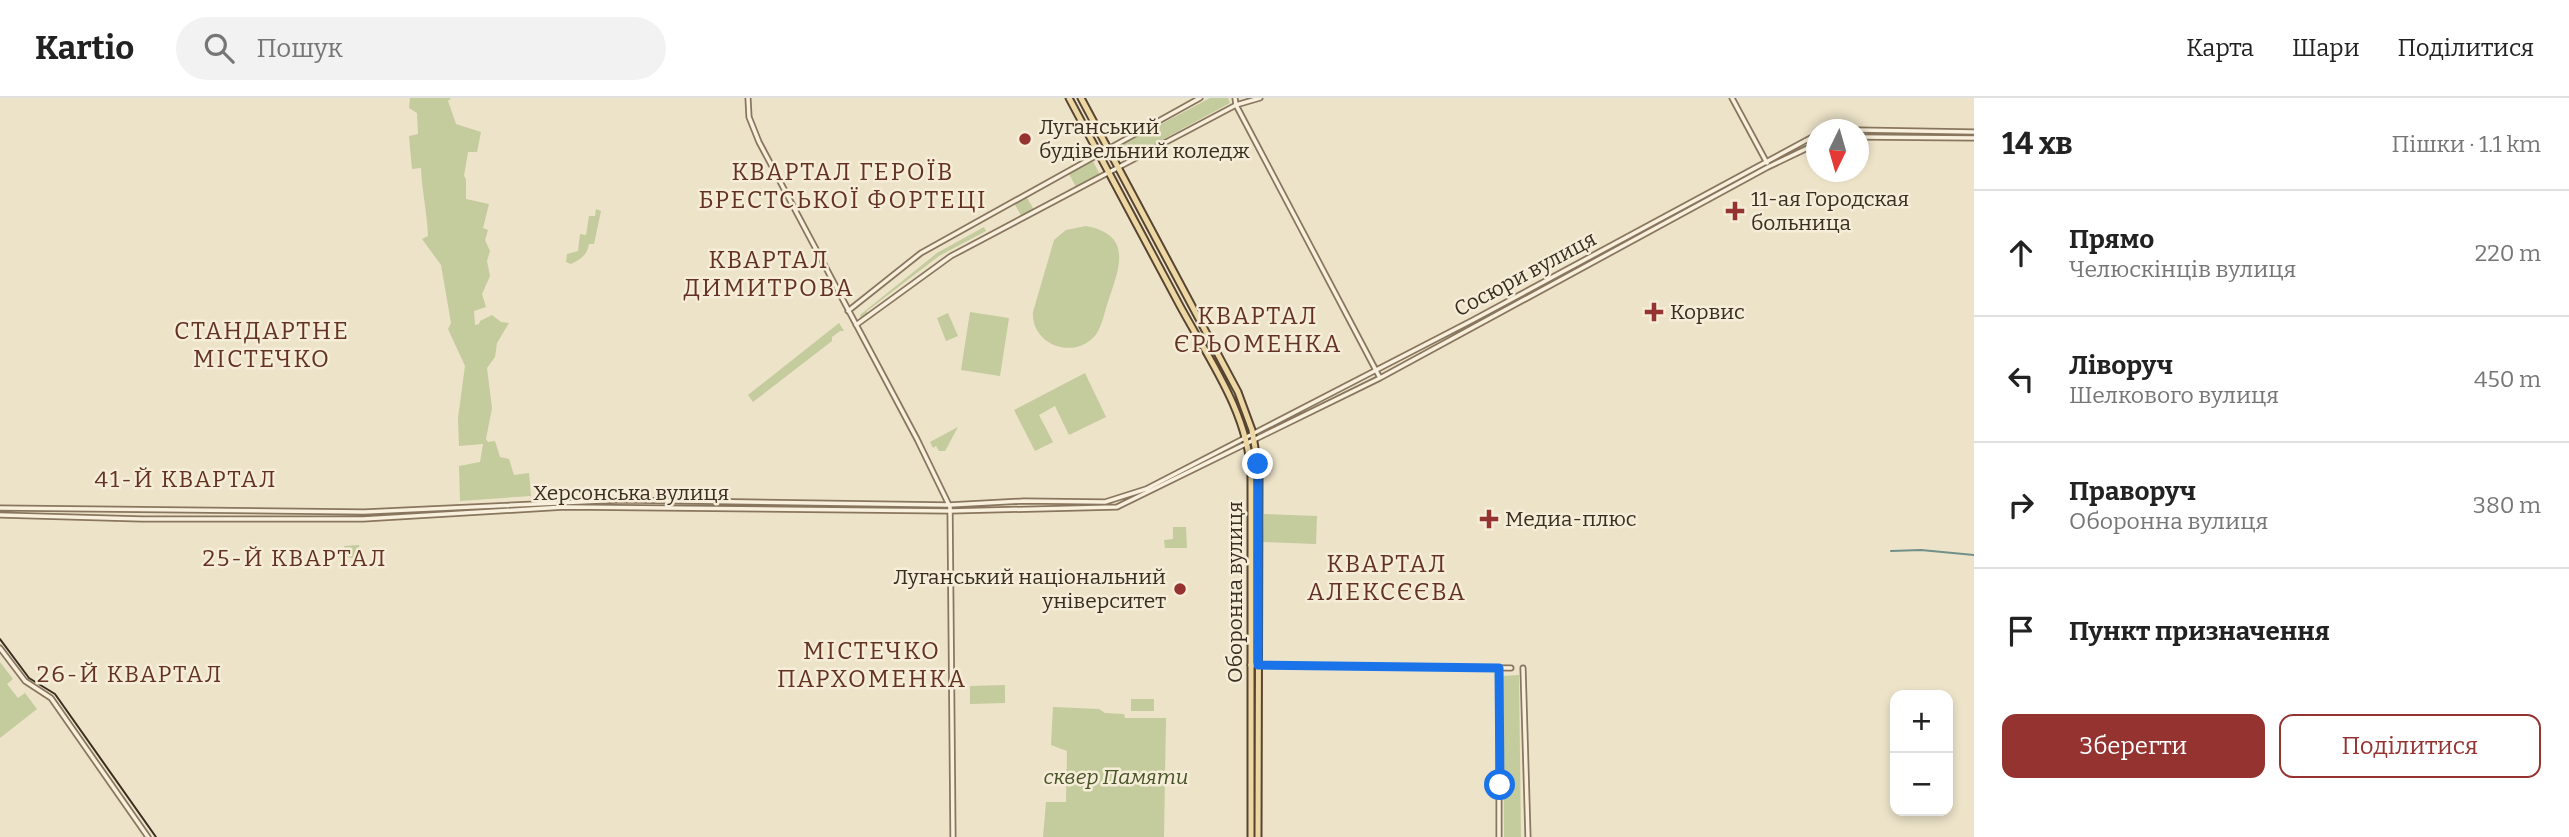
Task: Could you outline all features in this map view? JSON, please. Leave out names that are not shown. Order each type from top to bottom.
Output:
[{"type":"main road","name":"Оборонна вулиця","points":[[1069,98],[1219,379],[1246,439],[1251,474],[1251,837]]},
{"type":"main road","name":"Оборонна вулиця","points":[[1081,98],[1238,392],[1253,432],[1259,472],[1258,837]]},
{"type":"street","points":[[748,98],[749,117],[759,142],[917,439],[949,505],[953,837]]},
{"type":"street","points":[[848,311],[921,253],[1200,98]]},
{"type":"street","points":[[1235,98],[1380,378]]},
{"type":"street","points":[[856,325],[951,256],[1236,104],[1260,98]]},
{"type":"street","points":[[1732,98],[1766,162]]},
{"type":"street","points":[[1869,130],[1974,132]]},
{"type":"street","points":[[1869,137],[1974,138]]},
{"type":"street","name":"Сосюри вулиця","points":[[1246,439],[1253,432],[1377,370],[1806,140]]},
{"type":"street","name":"Сосюри вулиця","points":[[1246,439],[1254,440],[1380,378],[1806,149]]},
{"type":"street","name":"Херсонська вулиця","points":[[0,508],[364,512],[622,500],[949,505],[1118,500],[1146,489],[1246,439]]},
{"type":"street","name":"Херсонська вулиця","points":[[0,515],[142,519],[363,519],[565,507],[950,511],[1117,507],[1246,439]]},
{"type":"street","points":[[0,648],[25,681],[51,698],[148,837]]},
{"type":"street","points":[[1250,665],[1511,668]]},
{"type":"street","points":[[1499,668],[1499,837]]},
{"type":"street","points":[[1523,668],[1528,837]]},
{"type":"green space","points":[[410,98],[451,98],[448,101],[456,124],[481,132],[477,152],[468,152],[464,176],[466,199],[489,204],[483,228],[488,230],[485,240],[490,251],[487,261],[490,276],[482,294],[486,307],[474,311],[475,325],[492,315],[501,322],[509,323],[497,343],[495,357],[487,368],[492,408],[486,439],[488,442],[495,441],[500,457],[509,459],[514,475],[529,473],[531,496],[460,501],[459,466],[480,462],[483,444],[459,446],[458,418],[465,366],[448,329],[451,323],[441,265],[422,239],[428,236],[421,168],[412,169],[409,136],[418,134],[417,113],[409,108]]},
{"type":"green space","points":[[1210,98],[1228,98],[1230,103],[1123,161],[1116,148]]},
{"type":"green space","points":[[1093,161],[1100,175],[1076,187],[1069,174]]},
{"type":"green space","points":[[1026,196],[1034,210],[1022,217],[1014,203]]},
{"type":"green space","points":[[596,209],[601,211],[594,244],[589,244],[585,254],[578,260],[571,264],[566,262],[567,254],[578,251],[580,234],[586,235],[589,216],[595,216]]},
{"type":"green space","points":[[1086,226],[1101,230],[1111,237],[1117,245],[1119,265],[1097,333],[1085,344],[1065,348],[1046,340],[1039,333],[1033,312],[1054,240],[1066,230]]},
{"type":"green space","points":[[984,227],[986,231],[939,256],[867,311],[867,315],[861,319],[860,315],[937,253]]},
{"type":"green space","points":[[970,312],[1009,318],[1000,376],[961,370]]},
{"type":"green space","points":[[948,313],[958,336],[946,341],[937,318]]},
{"type":"green space","points":[[839,323],[844,331],[832,337],[832,341],[753,402],[748,395]]},
{"type":"green space","points":[[1085,373],[1106,417],[1069,435],[1055,406],[1039,415],[1053,442],[1035,451],[1014,410]]},
{"type":"green space","points":[[958,427],[945,451],[939,451],[936,446],[933,448],[930,442]]},
{"type":"green space","points":[[1264,514],[1317,516],[1316,544],[1263,542]]},
{"type":"green space","points":[[1173,527],[1186,527],[1187,548],[1165,548],[1164,540],[1173,539]]},
{"type":"green space","points":[[359,545],[360,559],[344,557],[344,546]]},
{"type":"green space","points":[[0,662],[13,679],[7,684],[18,698],[25,693],[37,709],[0,738]]},
{"type":"green space","points":[[1519,675],[1521,837],[1504,837],[1503,676]]},
{"type":"green space","points":[[1005,685],[1005,703],[970,704],[970,686]]},
{"type":"green space","points":[[1131,699],[1154,699],[1154,711],[1131,711]]},
{"type":"green space","name":"сквер Памяти","points":[[1053,707],[1099,709],[1105,713],[1124,714],[1125,718],[1166,718],[1164,837],[1043,837],[1046,802],[1066,802],[1067,751],[1051,745]]},
{"type":"waterway","points":[[1891,551],[1921,550],[1974,555]]},
{"type":"tram line","points":[[0,639],[29,678],[55,694],[156,837]]},
{"type":"place","name":"Луганський будівельний коледж","points":[[1025,139]]},
{"type":"place","name":"11-ая Городская больница","points":[[1735,211]]},
{"type":"place","name":"Корвис","points":[[1654,312]]},
{"type":"place","name":"Медиа-плюс","points":[[1489,519]]},
{"type":"place","name":"Луганський національний університет","points":[[1180,589]]},
{"type":"district","name":"КВАРТАЛ ГЕРОЇВ БРЕСТСЬКОЇ ФОРТЕЦІ","points":[[843,186]]},
{"type":"district","name":"КВАРТАЛ ДИМИТРОВА","points":[[769,274]]},
{"type":"district","name":"КВАРТАЛ ЄРЬОМЕНКА","points":[[1258,330]]},
{"type":"district","name":"СТАНДАРТНЕ МІСТЕЧКО","points":[[262,345]]},
{"type":"district","name":"41-Й КВАРТАЛ","points":[[186,479]]},
{"type":"district","name":"25-Й КВАРТАЛ","points":[[295,558]]},
{"type":"district","name":"КВАРТАЛ АЛЕКСЄЄВА","points":[[1387,578]]},
{"type":"district","name":"МІСТЕЧКО ПАРХОМЕНКА","points":[[872,665]]},
{"type":"district","name":"26-Й КВАРТАЛ","points":[[130,674]]},
{"type":"route","points":[[1258,464],[1258,665],[1499,668],[1500,785]]}]
